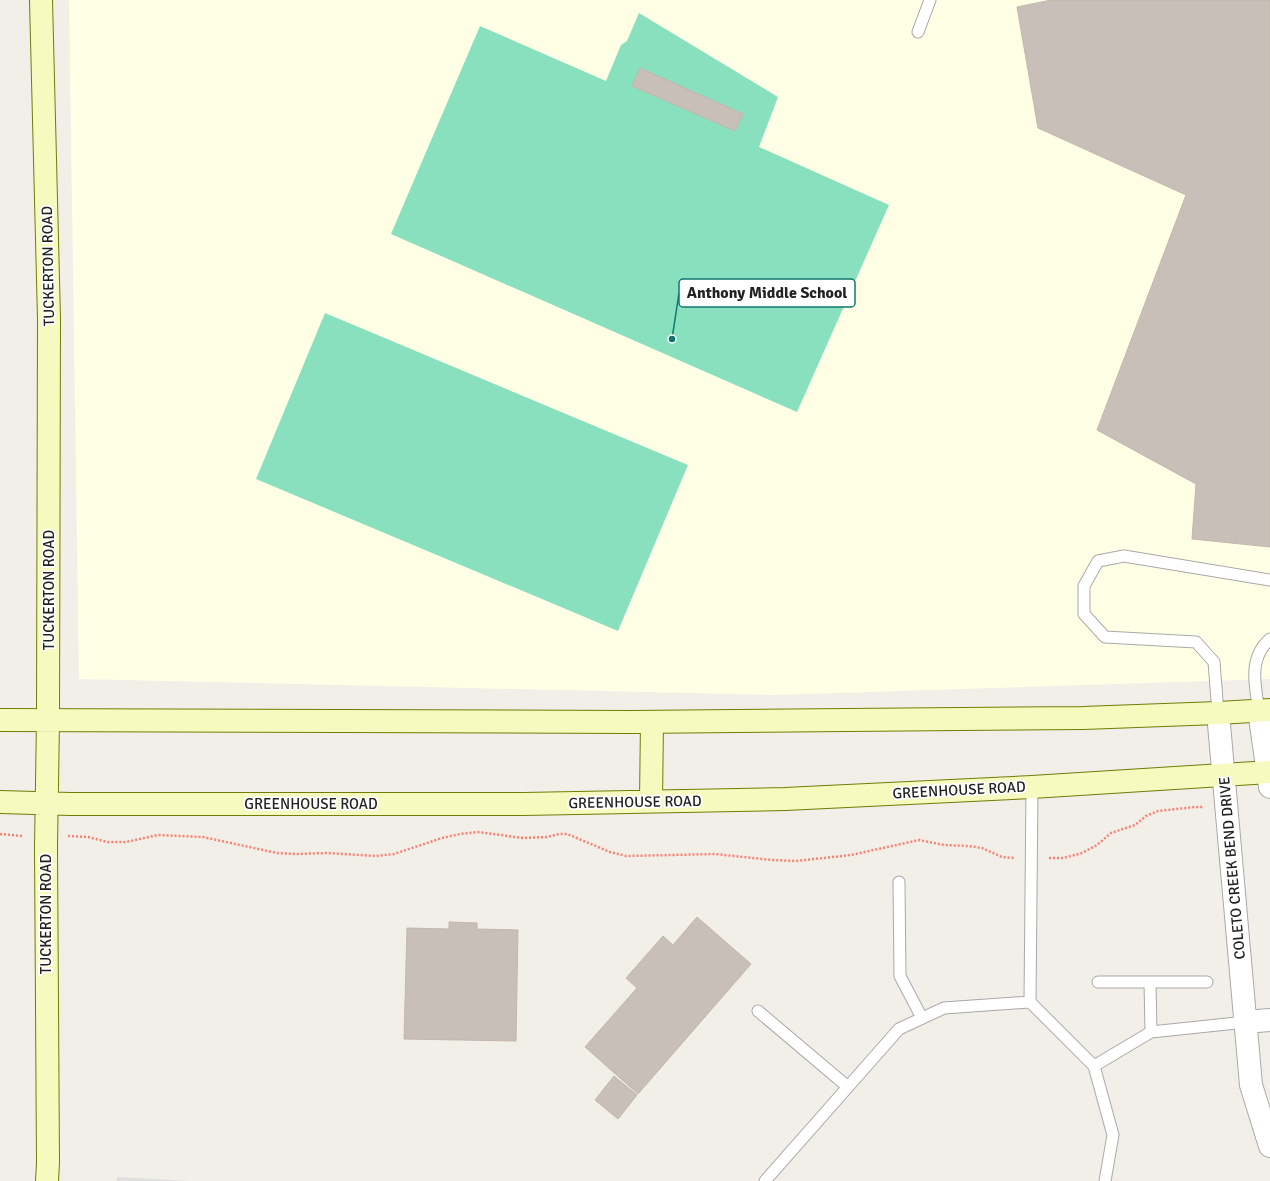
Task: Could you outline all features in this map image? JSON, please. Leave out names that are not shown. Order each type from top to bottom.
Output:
[{"type":"main road","name":"TUCKERTON ROAD","points":[[41,0],[49,318],[48,720],[46,803],[47,1181]]},
{"type":"main road","points":[[0,720],[652,722],[1083,718],[1265,710]]},
{"type":"main road","points":[[651,801],[652,722]]},
{"type":"main road","name":"GREENHOUSE ROAD","points":[[0,802],[523,804],[785,799],[1032,787],[1224,775],[1269,777]]},
{"type":"street","points":[[1265,710],[1269,777]]},
{"type":"street","name":"COLETO CREEK BEND DRIVE","points":[[1218,713],[1251,1085],[1270,1146]]},
{"type":"street","points":[[1246,1022],[1270,1020]]},
{"type":"lane","points":[[918,32],[930,0]]},
{"type":"lane","points":[[1218,713],[1214,662],[1196,642],[1105,637],[1084,614],[1084,586],[1098,561],[1124,556],[1270,580]]},
{"type":"lane","points":[[1265,710],[1255,685],[1255,662],[1263,645],[1270,639]]},
{"type":"lane","points":[[1032,787],[1030,1002],[1094,1066],[1113,1135],[1105,1181]]},
{"type":"lane","points":[[900,882],[900,976],[922,1018]]},
{"type":"lane","points":[[1098,982],[1207,982]]},
{"type":"lane","points":[[1150,982],[1151,1032]]},
{"type":"lane","points":[[765,1181],[899,1029],[944,1008],[1030,1002]]},
{"type":"lane","points":[[758,1011],[848,1087]]},
{"type":"lane","points":[[1094,1066],[1151,1032],[1246,1022]]},
{"type":"path","points":[[0,834],[46,838],[71,836],[88,837],[107,842],[126,842],[158,835],[203,837],[277,853],[297,854],[328,852],[376,856],[394,854],[442,838],[460,834],[478,832],[523,838],[567,834],[610,852],[626,856],[715,854],[796,861],[851,855],[919,840],[944,845],[982,848],[1002,857],[1063,858],[1082,853],[1097,845],[1111,833],[1136,825],[1146,816],[1158,811],[1195,807],[1227,809]]},
{"type":"shaded area","points":[[69,0],[1270,0],[1270,679],[775,695],[79,679]]},
{"type":"shaded area","points":[[117,1177],[189,1181],[117,1181]]},
{"type":"green space","points":[[639,13],[778,97],[759,147],[889,205],[797,412],[391,234],[480,26],[606,81],[621,45],[627,41]]},
{"type":"green space","points":[[325,313],[688,465],[618,631],[256,479]]},
{"type":"building","points":[[1051,0],[1270,0],[1270,547],[1192,539],[1196,484],[1097,430],[1186,195],[1038,128],[1017,7]]},
{"type":"building","points":[[640,68],[743,114],[735,131],[632,86]]},
{"type":"building","points":[[697,917],[751,964],[638,1094],[585,1047],[637,988],[626,978],[663,936],[673,945]]},
{"type":"building","points":[[449,922],[477,923],[477,929],[518,930],[516,1041],[404,1039],[407,928],[449,929]]},
{"type":"building","points":[[614,1076],[637,1095],[618,1119],[595,1100]]},
{"type":"place","name":"Anthony Middle School","points":[[672,339]]}]
